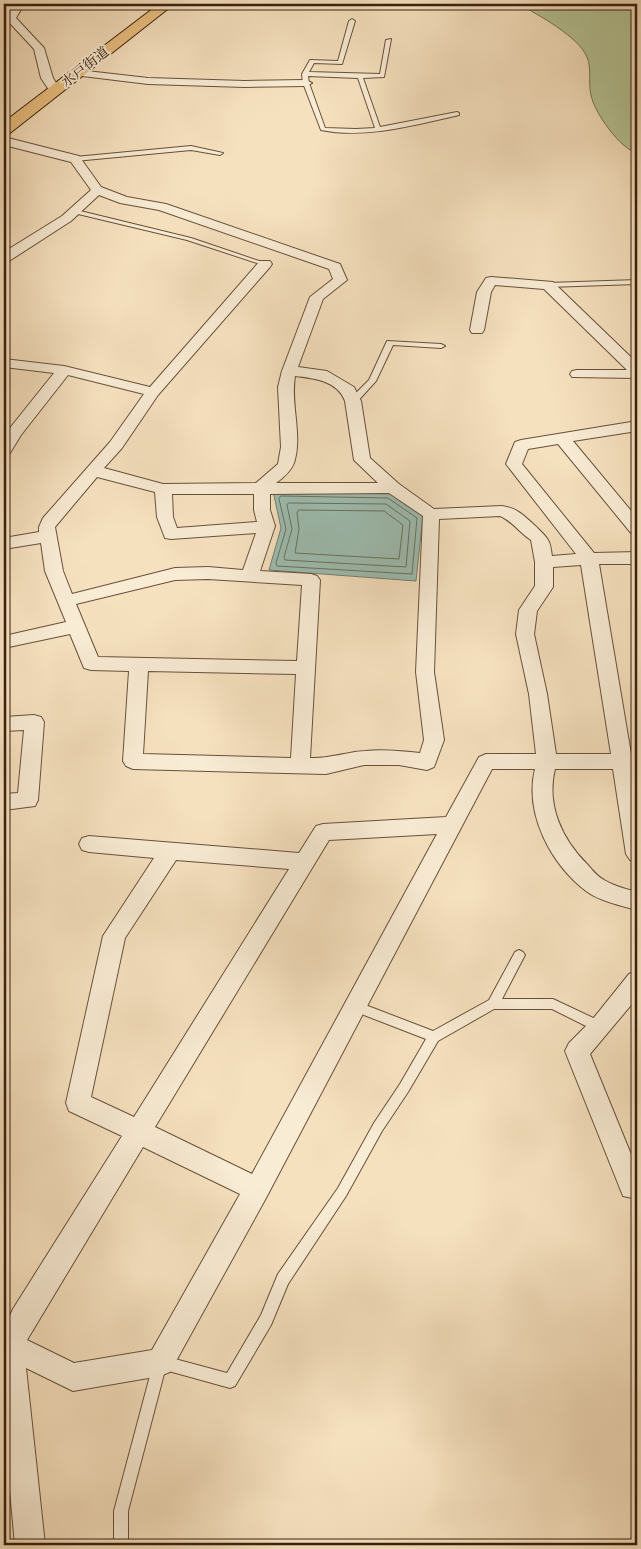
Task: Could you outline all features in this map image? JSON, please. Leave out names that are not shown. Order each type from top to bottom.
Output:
[{"type":"highway","name":"水戸街道","points":[[4,130],[166,4]]},
{"type":"street","points":[[19,4],[11,18],[39,48],[47,78],[55,91]]},
{"type":"street","points":[[78,73],[148,81],[245,84],[305,79]]},
{"type":"street","points":[[4,141],[75,159],[98,190],[124,200],[162,207],[335,267],[340,280],[318,297],[290,371],[286,387],[289,447],[286,464],[281,471],[262,487],[262,510],[267,526],[250,575]]},
{"type":"street","points":[[4,258],[90,202],[98,190]]},
{"type":"street","points":[[265,264],[154,392],[116,446],[49,522],[47,527],[54,571],[91,663],[304,668]]},
{"type":"street","points":[[478,330],[484,292],[490,281],[548,285],[637,373]]},
{"type":"street","points":[[4,363],[64,370],[154,392]]},
{"type":"street","points":[[4,450],[9,433],[64,370]]},
{"type":"street","points":[[290,371],[322,374],[349,390],[353,401],[362,460],[393,488],[431,514],[502,511],[512,515],[527,530],[538,536],[541,542],[544,562],[544,587],[528,610],[525,634],[538,694],[547,762],[543,778],[544,812],[566,857],[596,886],[616,895],[637,901]]},
{"type":"street","points":[[577,374],[637,373]]},
{"type":"street","points":[[637,426],[521,445],[514,464],[589,559],[630,761],[637,854]]},
{"type":"street","points":[[563,439],[637,529]]},
{"type":"street","points":[[95,470],[163,489],[262,487],[393,488]]},
{"type":"street","points":[[163,489],[165,517],[172,534],[228,531],[267,526]]},
{"type":"street","points":[[139,664],[133,761],[326,766],[364,758],[399,758],[427,762],[434,740],[425,672],[431,514]]},
{"type":"street","points":[[4,543],[48,536]]},
{"type":"street","points":[[544,562],[637,558]]},
{"type":"street","points":[[66,601],[175,574],[208,573],[311,580],[304,668],[300,765]]},
{"type":"street","points":[[4,642],[76,626]]},
{"type":"street","points":[[4,724],[34,722],[28,800],[4,802]]},
{"type":"street","points":[[7,1346],[73,1377],[160,1362],[257,1188],[486,762],[630,761]]},
{"type":"street","points":[[30,1545],[11,1433],[7,1346],[323,832],[453,825]]},
{"type":"street","points":[[89,844],[304,862]]},
{"type":"street","points":[[170,851],[114,936],[78,1104],[257,1188]]},
{"type":"street","points":[[637,981],[600,1027],[577,1051],[632,1188],[637,1187]]},
{"type":"lane","points":[[352,21],[340,63],[312,61],[305,79],[323,128],[339,132],[378,129],[458,114]]},
{"type":"lane","points":[[305,79],[382,76],[389,40]]},
{"type":"lane","points":[[360,76],[378,129]]},
{"type":"lane","points":[[75,159],[191,148],[220,153]]},
{"type":"lane","points":[[76,212],[189,239],[265,264]]},
{"type":"lane","points":[[548,285],[637,282]]},
{"type":"lane","points":[[353,401],[372,381],[390,344],[441,346]]},
{"type":"lane","points":[[493,1004],[519,955]]},
{"type":"lane","points":[[121,1545],[121,1511],[160,1362],[230,1381],[266,1320],[283,1280],[342,1192],[378,1127],[434,1037],[493,1004],[553,1004],[600,1027]]},
{"type":"lane","points":[[355,1006],[434,1037]]},
{"type":"green space","points":[[519,4],[626,4],[637,19],[637,153],[623,145],[597,111],[590,91],[588,61],[582,49],[567,34]]},
{"type":"water","points":[[273,491],[390,493],[423,515],[416,581],[269,570],[281,528]]}]
